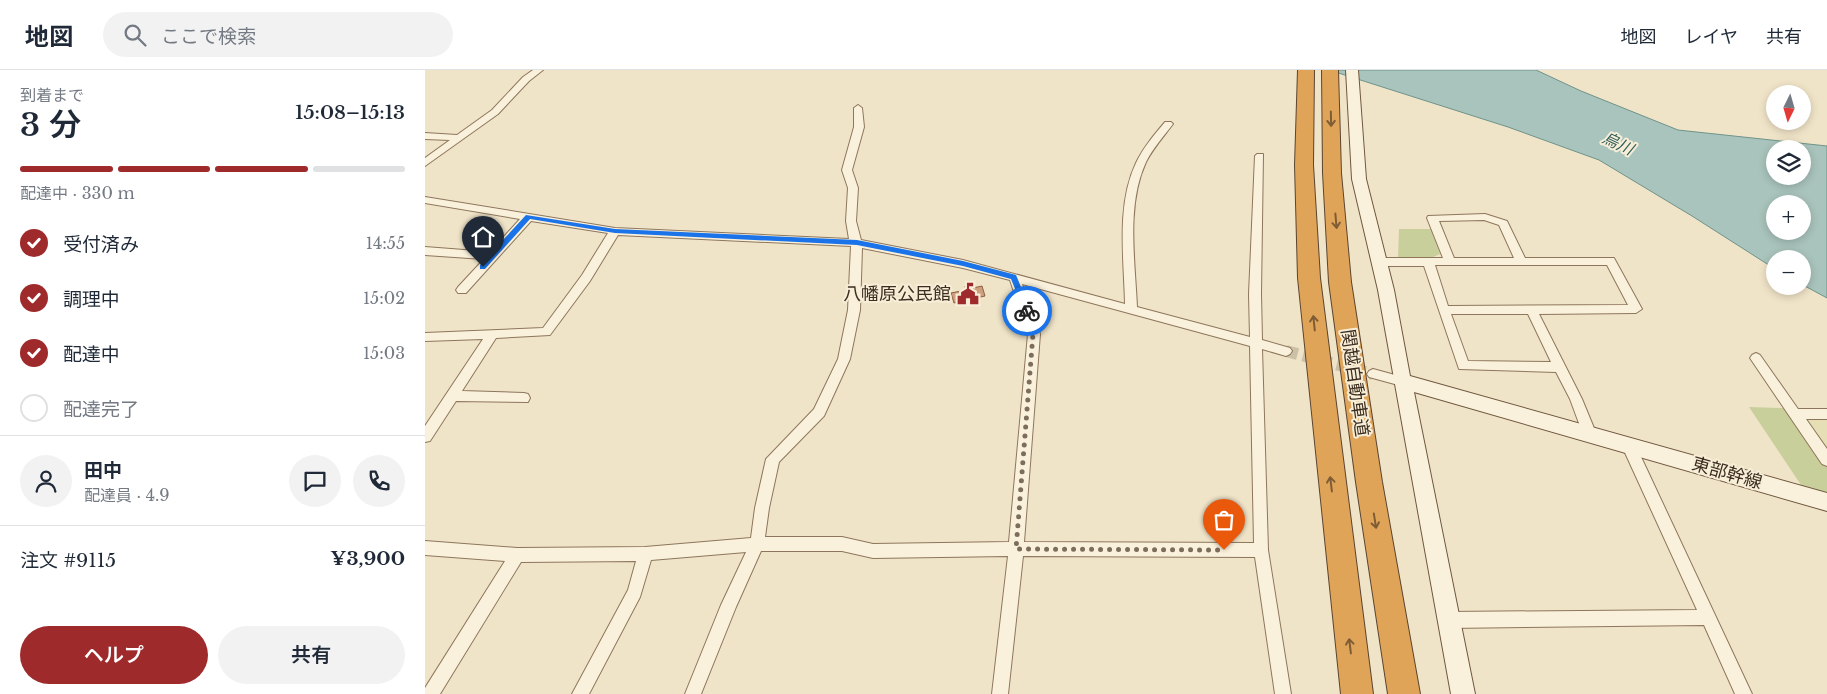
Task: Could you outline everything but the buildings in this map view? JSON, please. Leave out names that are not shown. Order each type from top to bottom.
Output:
[{"type":"highway","name":"関越自動車道","points":[[1306,70],[1304,165],[1309,278],[1357,694]]},
{"type":"highway","name":"関越自動車道","points":[[1330,70],[1332,172],[1340,282],[1369,482],[1404,694]]},
{"type":"street","points":[[425,162],[495,112],[526,79],[539,70]]},
{"type":"street","points":[[1352,70],[1359,179],[1387,290],[1402,381],[1463,694]]},
{"type":"street","points":[[693,694],[757,544],[762,508],[773,459],[819,412],[844,359],[854,310],[853,294],[857,243],[853,237],[851,220],[853,182],[847,170],[859,128],[858,108]]},
{"type":"street","points":[[1131,309],[1130,218],[1132,192],[1138,168],[1168,124]]},
{"type":"street","points":[[425,136],[457,138]]},
{"type":"street","points":[[1260,156],[1255,294],[1261,550],[1283,694]]},
{"type":"street","points":[[425,200],[615,231],[857,243],[963,264],[1286,351]]},
{"type":"street","points":[[463,290],[528,217]]},
{"type":"street","points":[[1450,262],[1432,218],[1485,217],[1503,223],[1521,261]]},
{"type":"street","points":[[425,337],[546,332],[586,278],[615,231]]},
{"type":"street","points":[[425,251],[493,256]]},
{"type":"street","points":[[1380,262],[1610,260],[1637,308],[1444,310]]},
{"type":"street","points":[[1428,262],[1463,366],[1560,367]]},
{"type":"street","points":[[1000,694],[1016,549],[1033,334],[1026,307],[1013,277]]},
{"type":"street","points":[[1531,309],[1560,367],[1589,433]]},
{"type":"street","points":[[425,437],[493,334]]},
{"type":"street","points":[[1756,358],[1827,460]]},
{"type":"street","points":[[1373,374],[1402,381]]},
{"type":"street","name":"東部幹線","points":[[1402,381],[1827,502]]},
{"type":"street","points":[[452,396],[524,398]]},
{"type":"street","points":[[1794,414],[1827,414]]},
{"type":"street","points":[[1628,444],[1744,694]]},
{"type":"street","points":[[425,548],[517,555],[645,554],[757,544],[842,544],[873,551],[1016,549],[1261,550]]},
{"type":"street","points":[[579,694],[635,592],[645,554]]},
{"type":"street","points":[[431,694],[517,555]]},
{"type":"street","points":[[1448,620],[1709,617]]},
{"type":"shaded area","points":[[1806,418],[1827,418],[1827,454],[1804,423]]},
{"type":"green space","points":[[1399,229],[1431,229],[1440,254],[1431,258],[1398,259]]},
{"type":"green space","points":[[1749,407],[1783,408],[1827,467],[1827,498],[1805,491]]},
{"type":"water","name":"烏川","points":[[1329,70],[1536,70],[1581,91],[1678,130],[1771,140],[1766,140],[1766,185],[1811,185],[1811,144],[1827,146],[1827,298],[1811,289],[1811,250],[1766,250],[1766,263],[1599,160],[1508,127]]},
{"type":"tunnel","points":[[1286,351],[1373,374]]},
{"type":"way so far","points":[[1027,311],[1033,334],[1016,549],[1224,550]]},
{"type":"place","name":"八幡原公民館","points":[[968,294]]},
{"type":"route","points":[[483,267],[528,217],[615,231],[857,243],[963,264],[1013,277],[1027,311]]}]
